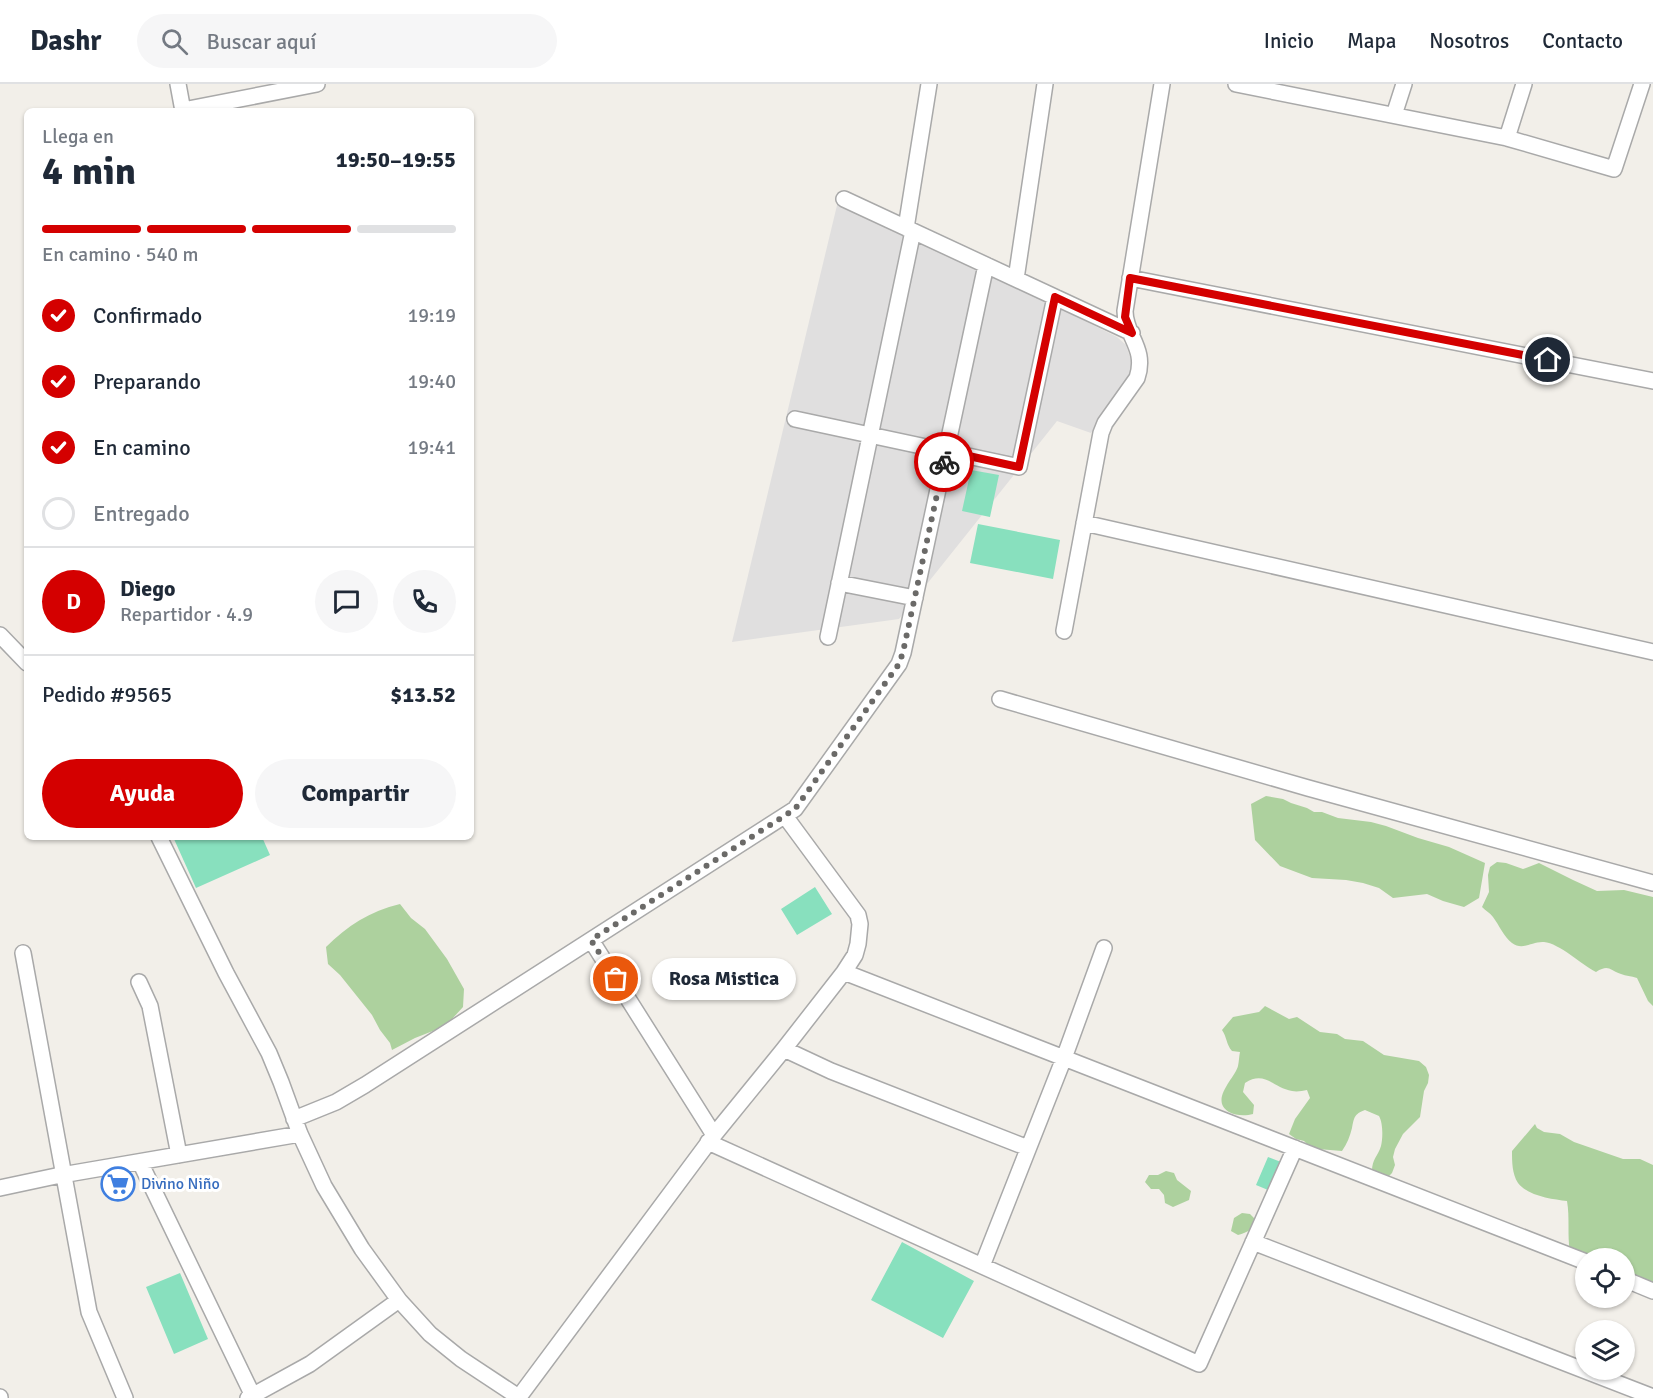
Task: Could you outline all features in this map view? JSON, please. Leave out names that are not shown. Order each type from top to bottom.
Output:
[{"type":"street","points":[[178,84],[182,108]]},
{"type":"street","points":[[198,108],[318,84]]},
{"type":"street","points":[[828,637],[910,229],[929,84]]},
{"type":"street","points":[[1016,279],[1045,84]]},
{"type":"street","points":[[1064,631],[1101,433],[1105,423],[1137,378],[1139,370],[1139,357],[1125,317],[1162,84]]},
{"type":"street","points":[[1236,84],[1280,88],[1394,115],[1508,138],[1614,169],[1642,84]]},
{"type":"street","points":[[1394,115],[1404,84]]},
{"type":"street","points":[[1508,138],[1524,84]]},
{"type":"street","points":[[844,199],[1132,333]]},
{"type":"street","points":[[294,1119],[336,1102],[365,1086],[795,809],[899,664],[986,265]]},
{"type":"street","points":[[1130,278],[1653,381]]},
{"type":"street","points":[[795,419],[1019,467],[1055,297]]},
{"type":"street","points":[[1084,523],[1653,652]]},
{"type":"street","points":[[839,583],[915,598]]},
{"type":"street","points":[[0,635],[24,660]]},
{"type":"street","points":[[1000,699],[1653,884]]},
{"type":"street","points":[[160,840],[226,973],[269,1053],[300,1134],[324,1186],[346,1223],[399,1300],[430,1334],[520,1398],[711,1138],[784,1049],[855,955],[860,924],[858,915],[785,816]]},
{"type":"street","points":[[591,940],[711,1138],[981,1266],[1199,1364],[1295,1148]]},
{"type":"street","points":[[981,1266],[1064,1058],[1104,948]]},
{"type":"street","points":[[23,953],[88,1312],[125,1398]]},
{"type":"street","points":[[844,972],[1575,1258]]},
{"type":"street","points":[[139,982],[150,1006],[179,1155]]},
{"type":"street","points":[[784,1049],[831,1071],[1029,1148]]},
{"type":"street","points":[[0,1188],[300,1134]]},
{"type":"street","points":[[140,1162],[250,1397],[310,1364],[399,1300]]},
{"type":"street","points":[[1253,1242],[1653,1397]]},
{"type":"street","points":[[1635,1284],[1653,1291]]},
{"type":"shaded area","points":[[839,197],[1117,337],[1126,345],[1132,363],[1129,376],[1091,433],[1057,421],[899,619],[732,642]]},
{"type":"green space","points":[[971,470],[999,475],[990,517],[962,511]]},
{"type":"green space","points":[[978,524],[1060,540],[1053,579],[970,563]]},
{"type":"green space","points":[[1266,796],[1283,799],[1314,812],[1322,812],[1338,818],[1386,826],[1449,847],[1485,863],[1479,898],[1464,907],[1427,894],[1393,898],[1379,888],[1363,883],[1312,878],[1280,866],[1255,840],[1251,804]]},
{"type":"green space","points":[[174,840],[263,840],[270,855],[196,888]]},
{"type":"green space","points":[[1497,862],[1523,869],[1539,863],[1597,891],[1624,890],[1653,897],[1653,1006],[1648,1001],[1637,978],[1606,968],[1596,972],[1550,943],[1540,942],[1520,946],[1512,943],[1493,917],[1482,907],[1489,892],[1490,867]]},
{"type":"green space","points":[[815,887],[832,914],[797,935],[781,909]]},
{"type":"green space","points":[[400,904],[411,918],[425,929],[447,959],[464,989],[463,1007],[452,1019],[438,1029],[392,1050],[372,1015],[340,975],[328,964],[326,947],[360,920]]},
{"type":"green space","points":[[1265,1006],[1289,1019],[1297,1017],[1320,1032],[1363,1041],[1384,1055],[1419,1061],[1426,1067],[1429,1075],[1420,1117],[1403,1134],[1395,1149],[1393,1157],[1395,1165],[1392,1173],[1386,1179],[1372,1171],[1382,1143],[1382,1126],[1379,1116],[1365,1110],[1357,1115],[1342,1151],[1310,1147],[1304,1141],[1289,1134],[1295,1119],[1310,1098],[1307,1090],[1292,1091],[1264,1079],[1252,1079],[1245,1083],[1243,1092],[1254,1105],[1253,1114],[1235,1114],[1224,1107],[1222,1095],[1236,1071],[1240,1052],[1232,1051],[1222,1030],[1233,1017],[1259,1012]]},
{"type":"green space","points":[[1535,1124],[1544,1132],[1560,1134],[1574,1142],[1623,1159],[1640,1159],[1653,1165],[1653,1283],[1635,1275],[1635,1248],[1575,1248],[1575,1253],[1570,1252],[1567,1201],[1534,1194],[1522,1187],[1513,1172],[1512,1151]]},
{"type":"green space","points":[[1268,1157],[1281,1162],[1268,1190],[1256,1185]]},
{"type":"green space","points":[[1166,1171],[1174,1173],[1177,1180],[1191,1191],[1189,1200],[1173,1207],[1165,1203],[1164,1195],[1159,1189],[1151,1189],[1145,1182],[1149,1175],[1158,1175]]},
{"type":"green space","points":[[1242,1213],[1250,1214],[1256,1220],[1250,1230],[1238,1235],[1231,1231],[1234,1218]]},
{"type":"green space","points":[[902,1242],[974,1281],[943,1338],[871,1300]]},
{"type":"green space","points":[[180,1273],[208,1339],[174,1354],[146,1287]]},
{"type":"way so far","points":[[616,979],[591,940],[795,809],[899,664],[944,462]]},
{"type":"place","name":"Rosa Mistica","points":[[616,979]]},
{"type":"place","name":"Divino Niño","points":[[118,1184]]},
{"type":"route","points":[[944,462],[946,451],[1019,467],[1055,297],[1132,333],[1125,317],[1130,278],[1548,360]]}]
